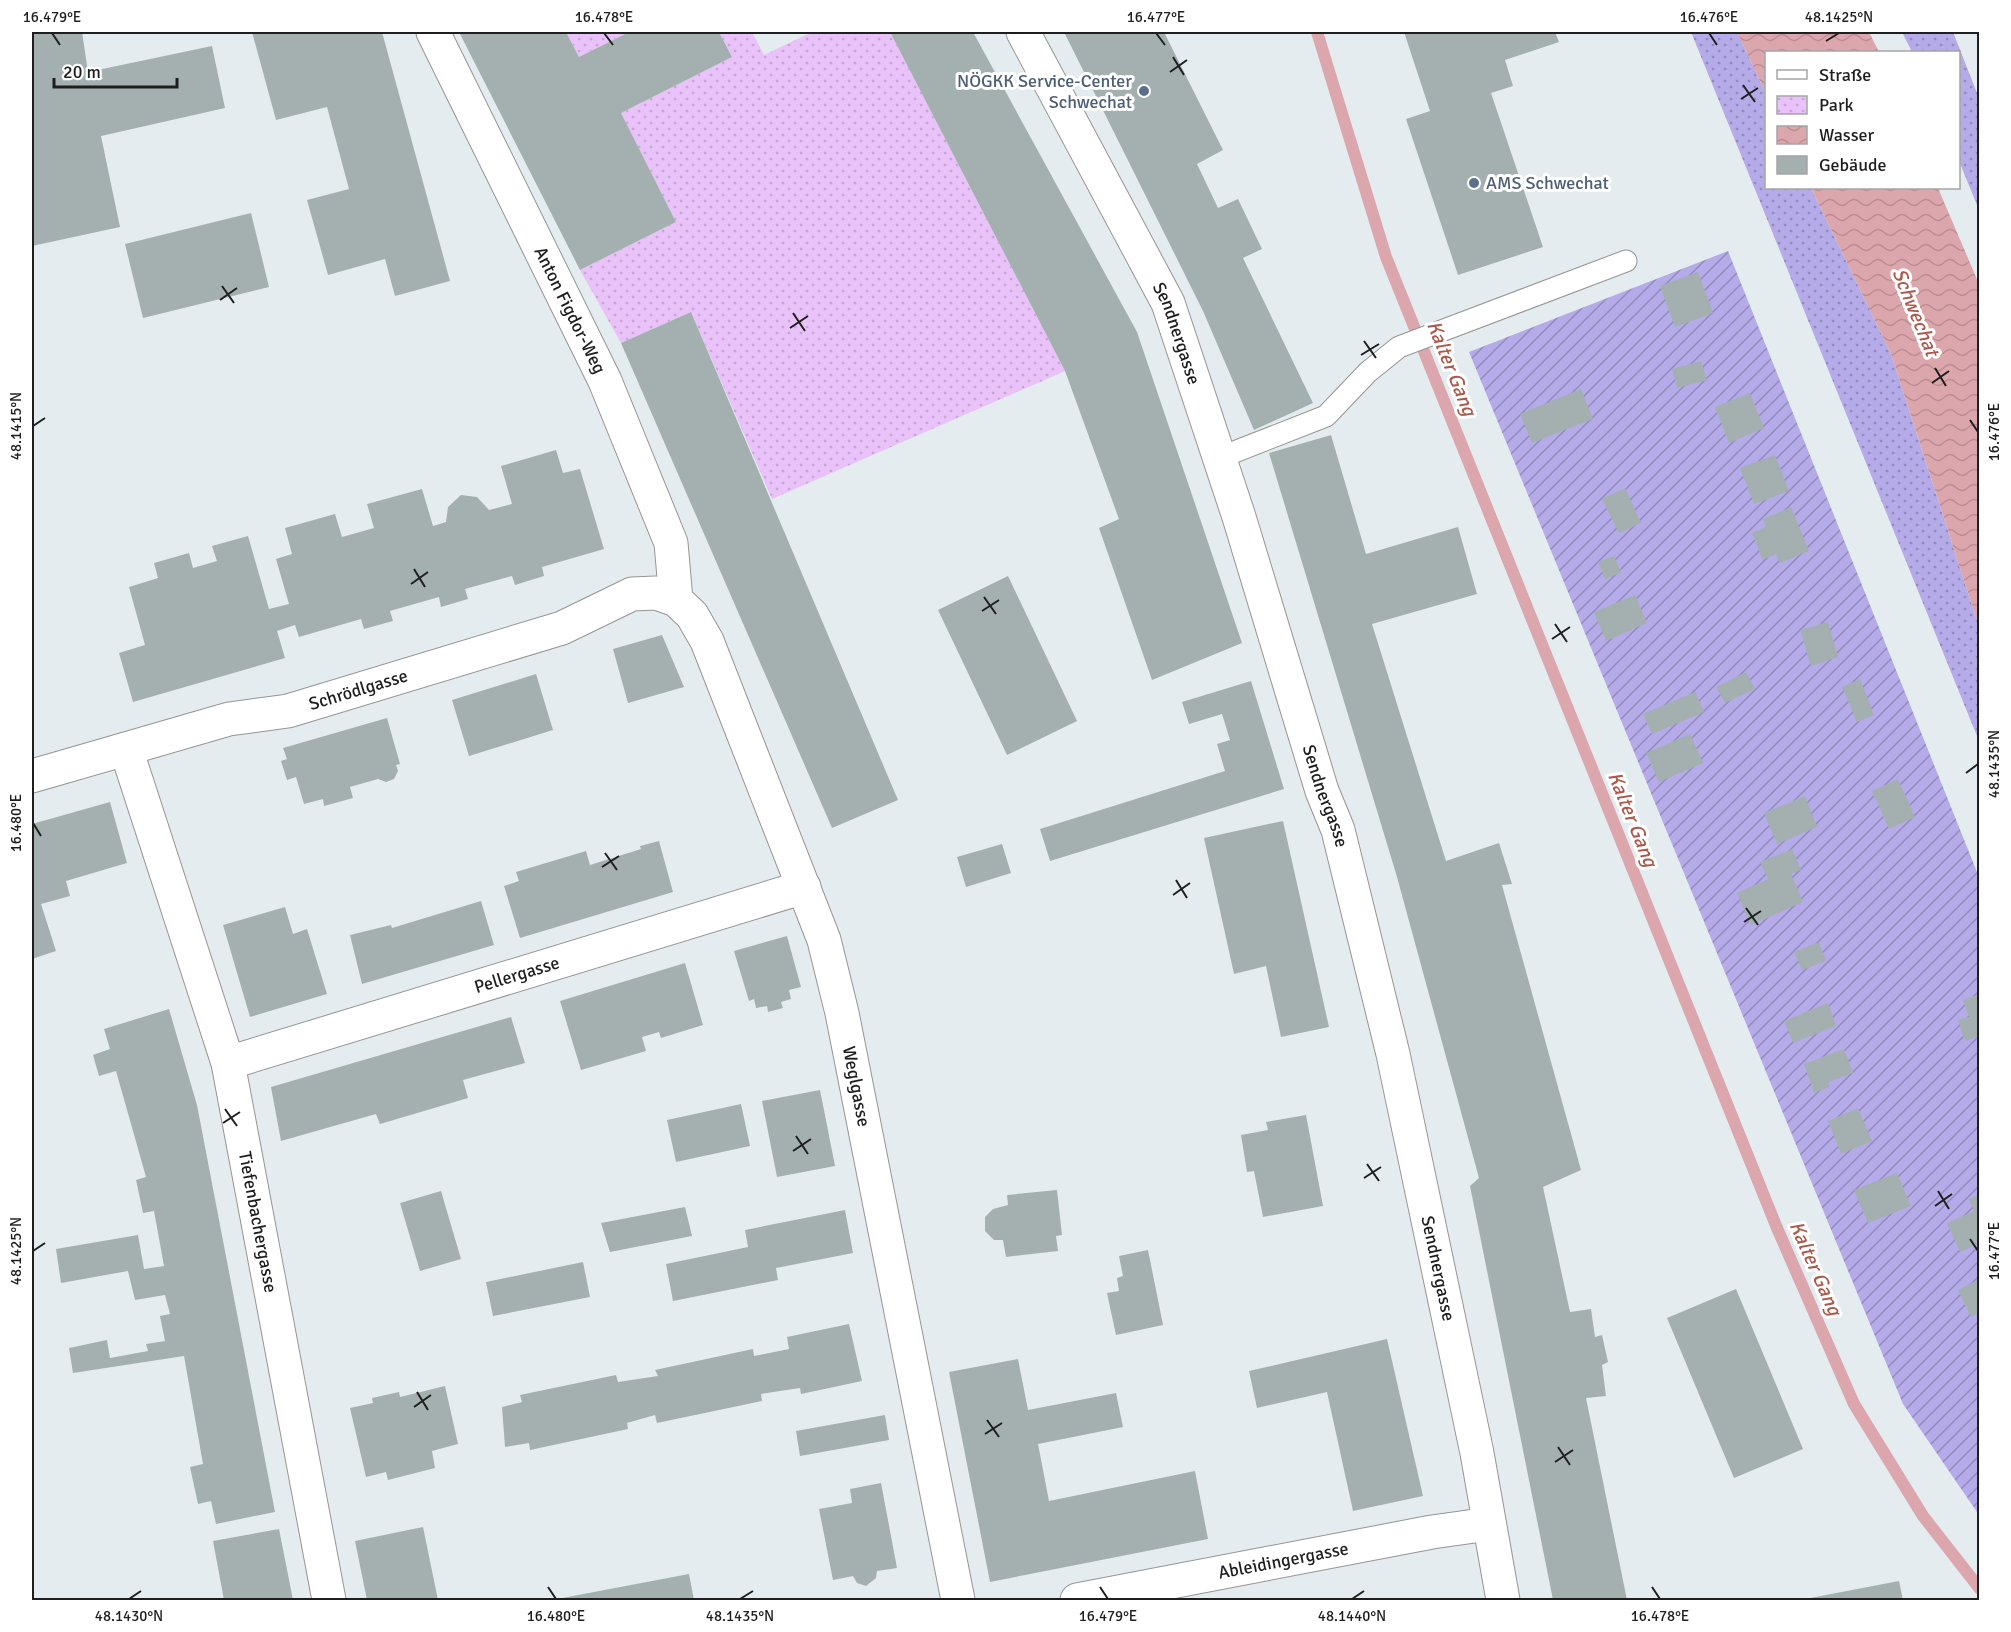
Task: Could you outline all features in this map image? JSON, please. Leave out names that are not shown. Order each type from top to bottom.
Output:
[{"type":"street","name":"Anton Figdor-Weg","points":[[433,32],[605,381],[671,543],[676,600]]},
{"type":"street","name":"Sendnergasse","points":[[1023,32],[1168,303],[1219,458],[1322,792],[1341,842],[1393,1054],[1503,1600]]},
{"type":"street","name":"Schrödlgasse","points":[[32,776],[229,719],[288,711],[562,628],[632,594],[656,592],[676,600]]},
{"type":"street","name":"Weglgasse","points":[[676,600],[692,615],[707,641],[824,940],[842,1013],[958,1600]]},
{"type":"street","name":"Tiefenbachergasse","points":[[126,749],[228,1063],[329,1600]]},
{"type":"street","name":"Pellergasse","points":[[228,1063],[804,887]]},
{"type":"street","name":"Ableidingergasse","points":[[1077,1600],[1432,1532],[1489,1524]]},
{"type":"lane","points":[[1219,458],[1326,416],[1368,372],[1399,347],[1453,328],[1594,271],[1626,261]]},
{"type":"shaded area","points":[[1691,32],[1737,32],[1765,92],[1765,189],[1811,189],[1891,354],[1979,627],[1979,741]]},
{"type":"shaded area","points":[[1902,32],[1953,32],[1979,98],[1979,210],[1960,163],[1960,51],[1912,51]]},
{"type":"shaded area","points":[[1728,251],[1979,877],[1979,1515],[1903,1404],[1469,352]]},
{"type":"green space","points":[[566,32],[629,32],[579,57]]},
{"type":"green space","points":[[719,32],[752,32],[764,55],[812,32],[890,32],[1065,371],[772,499],[691,312],[621,343],[580,270],[676,222],[621,113],[732,57]]},
{"type":"water","points":[[1737,32],[1869,32],[1878,51],[1765,51],[1765,92]]},
{"type":"water","name":"Schwechat","points":[[1811,189],[1938,189],[1979,284],[1979,627],[1891,354]]},
{"type":"building","points":[[32,32],[82,32],[88,72],[212,46],[225,108],[101,136],[120,227],[32,246]]},
{"type":"building","points":[[252,32],[382,32],[450,281],[395,296],[385,259],[328,275],[307,200],[349,189],[327,107],[276,120]]},
{"type":"building","points":[[459,32],[566,32],[579,57],[629,32],[719,32],[732,57],[621,113],[676,222],[580,270]]},
{"type":"building","points":[[890,32],[973,32],[1137,332],[1242,643],[1152,680],[1099,528],[1119,519],[1065,371]]},
{"type":"building","points":[[1064,32],[1164,32],[1223,150],[1197,164],[1218,208],[1238,199],[1262,249],[1243,258],[1313,403],[1254,430],[1203,311]]},
{"type":"building","name":"AMS Schwechat","points":[[1404,32],[1555,32],[1559,42],[1505,60],[1513,86],[1491,93],[1543,247],[1458,275],[1406,119],[1430,111]]},
{"type":"building","points":[[251,213],[269,287],[143,318],[125,244]]},
{"type":"building","points":[[1698,272],[1713,313],[1675,327],[1660,286]]},
{"type":"building","points":[[691,312],[898,800],[832,828],[621,343]]},
{"type":"building","points":[[1701,361],[1707,380],[1677,388],[1672,369]]},
{"type":"building","points":[[1581,389],[1593,419],[1532,443],[1520,414]]},
{"type":"building","points":[[1750,393],[1764,428],[1729,443],[1715,407]]},
{"type":"building","points":[[1331,435],[1366,554],[1458,527],[1477,594],[1372,624],[1446,861],[1499,843],[1512,884],[1502,885],[1581,1170],[1543,1187],[1570,1312],[1591,1309],[1595,1337],[1602,1335],[1608,1362],[1602,1365],[1606,1396],[1586,1398],[1627,1600],[1553,1600],[1470,1186],[1479,1178],[1397,877],[1269,453]]},
{"type":"building","points":[[556,450],[563,473],[580,469],[604,549],[542,567],[544,576],[515,585],[512,576],[465,589],[468,599],[441,607],[439,597],[390,611],[393,621],[364,629],[361,619],[299,637],[295,625],[277,631],[285,658],[133,702],[119,653],[145,645],[129,587],[158,578],[154,563],[189,553],[193,568],[217,561],[212,546],[248,536],[269,609],[289,604],[276,559],[292,554],[285,528],[335,514],[342,537],[374,528],[367,504],[422,489],[433,526],[446,522],[448,507],[461,495],[477,497],[489,510],[512,504],[501,466]]},
{"type":"building","points":[[1775,455],[1789,491],[1754,504],[1740,468]]},
{"type":"building","points":[[1625,488],[1641,523],[1619,533],[1602,499]]},
{"type":"building","points":[[1791,507],[1809,551],[1780,563],[1776,554],[1763,560],[1752,533],[1766,527],[1763,519]]},
{"type":"building","points":[[1614,556],[1621,573],[1605,579],[1598,562]]},
{"type":"building","points":[[1008,576],[1077,721],[1007,755],[938,610]]},
{"type":"building","points":[[1635,595],[1647,623],[1606,641],[1594,612]]},
{"type":"building","points":[[1828,622],[1838,657],[1811,666],[1800,630]]},
{"type":"building","points":[[662,635],[684,687],[628,703],[613,649]]},
{"type":"building","points":[[1746,672],[1755,689],[1725,703],[1716,687]]},
{"type":"building","points":[[536,674],[553,730],[469,756],[452,700]]},
{"type":"building","points":[[1860,679],[1874,715],[1857,722],[1842,687]]},
{"type":"building","points":[[1251,681],[1284,789],[1050,861],[1040,829],[1225,771],[1217,744],[1230,740],[1222,714],[1189,724],[1182,702]]},
{"type":"building","points":[[1695,692],[1704,712],[1652,734],[1643,714]]},
{"type":"building","points":[[387,718],[400,764],[396,765],[398,771],[394,779],[386,782],[378,779],[350,787],[353,798],[324,806],[323,799],[304,804],[296,777],[287,780],[281,761],[287,759],[283,748]]},
{"type":"building","points":[[1690,734],[1703,763],[1659,782],[1646,753]]},
{"type":"building","points":[[1898,779],[1915,817],[1889,829],[1872,791]]},
{"type":"building","points":[[1805,796],[1817,827],[1777,844],[1764,813]]},
{"type":"building","points":[[110,802],[127,863],[66,881],[70,896],[41,904],[56,951],[32,959],[32,824]]},
{"type":"building","points":[[1283,821],[1329,1027],[1281,1037],[1266,966],[1234,974],[1204,838]]},
{"type":"building","points":[[659,841],[673,892],[520,938],[504,886],[519,881],[516,872],[586,851],[590,865]]},
{"type":"building","points":[[1002,844],[1011,873],[966,887],[957,857]]},
{"type":"building","points":[[1792,849],[1801,870],[1791,874],[1803,902],[1751,925],[1737,893],[1768,879],[1760,862]]},
{"type":"building","points":[[481,901],[494,945],[362,984],[350,935],[391,925],[392,928]]},
{"type":"building","points":[[285,907],[293,934],[307,929],[327,994],[250,1017],[223,925]]},
{"type":"building","points":[[787,936],[801,987],[789,990],[791,999],[781,1002],[783,1008],[768,1012],[767,1006],[756,1008],[754,999],[749,1001],[734,951]]},
{"type":"building","points":[[1819,942],[1826,961],[1802,970],[1794,952]]},
{"type":"building","points":[[685,963],[703,1025],[661,1038],[659,1032],[642,1037],[646,1051],[581,1070],[560,1001]]},
{"type":"building","points":[[1980,994],[1980,1036],[1965,1041],[1958,1020],[1969,1017],[1963,1000]]},
{"type":"building","points":[[1828,1003],[1836,1026],[1793,1043],[1784,1021]]},
{"type":"building","points":[[169,1009],[197,1105],[275,1512],[216,1524],[211,1501],[198,1504],[190,1467],[203,1464],[184,1356],[73,1373],[69,1348],[107,1340],[110,1358],[148,1351],[146,1344],[165,1341],[160,1316],[170,1314],[165,1295],[135,1300],[128,1271],[61,1283],[56,1249],[138,1235],[144,1269],[164,1266],[154,1211],[143,1213],[136,1180],[146,1177],[116,1071],[99,1076],[93,1055],[110,1049],[104,1029]]},
{"type":"building","points":[[511,1017],[525,1063],[463,1080],[468,1098],[380,1124],[376,1114],[281,1141],[271,1087]]},
{"type":"building","points":[[1844,1049],[1853,1073],[1828,1082],[1830,1087],[1814,1093],[1804,1064]]},
{"type":"building","points":[[820,1090],[835,1166],[777,1177],[762,1101]]},
{"type":"building","points":[[741,1104],[750,1146],[676,1162],[667,1120]]},
{"type":"building","points":[[1858,1108],[1872,1141],[1841,1154],[1828,1121]]},
{"type":"building","points":[[1306,1115],[1323,1206],[1263,1217],[1254,1171],[1247,1172],[1241,1135],[1268,1130],[1266,1122]]},
{"type":"building","points":[[1897,1173],[1911,1206],[1868,1223],[1854,1190]]},
{"type":"building","points":[[1057,1190],[1062,1235],[1056,1236],[1058,1251],[1006,1257],[1003,1240],[994,1240],[985,1231],[985,1217],[993,1209],[1008,1205],[1007,1195]]},
{"type":"building","points":[[441,1191],[461,1259],[420,1271],[400,1203]]},
{"type":"building","points":[[1980,1194],[1980,1243],[1960,1252],[1947,1223],[1974,1211],[1969,1199]]},
{"type":"building","points":[[685,1207],[692,1236],[610,1252],[601,1223]]},
{"type":"building","points":[[845,1210],[853,1253],[776,1268],[778,1280],[673,1301],[666,1264],[748,1247],[745,1230]]},
{"type":"building","points":[[1148,1250],[1163,1325],[1116,1335],[1107,1293],[1119,1291],[1117,1278],[1123,1276],[1119,1256]]},
{"type":"building","points":[[583,1262],[590,1297],[493,1316],[486,1282]]},
{"type":"building","points":[[1980,1279],[1980,1313],[1971,1317],[1958,1290]]},
{"type":"building","points":[[1736,1289],[1803,1449],[1734,1478],[1667,1318]]},
{"type":"building","points":[[849,1324],[862,1381],[801,1394],[800,1388],[761,1394],[762,1401],[657,1423],[655,1415],[627,1423],[628,1429],[530,1450],[529,1443],[505,1447],[502,1407],[522,1402],[520,1395],[616,1375],[618,1382],[658,1376],[655,1370],[753,1349],[754,1356],[789,1349],[787,1337]]},
{"type":"building","points":[[1387,1339],[1423,1496],[1353,1511],[1327,1392],[1257,1408],[1249,1371]]},
{"type":"building","points":[[1018,1359],[1028,1410],[1116,1393],[1123,1427],[1038,1444],[1049,1501],[1195,1471],[1208,1539],[990,1582],[949,1372]]},
{"type":"building","points":[[445,1386],[458,1444],[432,1451],[435,1468],[388,1480],[386,1472],[366,1477],[350,1408],[373,1403],[372,1398],[399,1392],[400,1397]]},
{"type":"building","points":[[885,1415],[889,1440],[800,1456],[796,1431]]},
{"type":"building","points":[[881,1483],[897,1568],[877,1571],[876,1578],[866,1586],[857,1583],[853,1576],[833,1580],[819,1509],[852,1503],[850,1489]]},
{"type":"building","points":[[423,1527],[438,1600],[367,1600],[355,1541]]},
{"type":"building","points":[[279,1529],[293,1600],[224,1600],[213,1541]]},
{"type":"building","points":[[689,1574],[694,1600],[557,1600],[557,1599]]},
{"type":"building","points":[[1899,1581],[1903,1600],[1805,1600],[1805,1599]]},
{"type":"waterway","name":"Kalter Gang","points":[[1317,32],[1386,257],[1777,1228],[1854,1404],[1923,1516],[1980,1589]]},
{"type":"place","name":"NÖGKK Service-Center Schwechat","points":[[1144,91]]},
{"type":"place","name":"AMS Schwechat","points":[[1474,183]]}]
